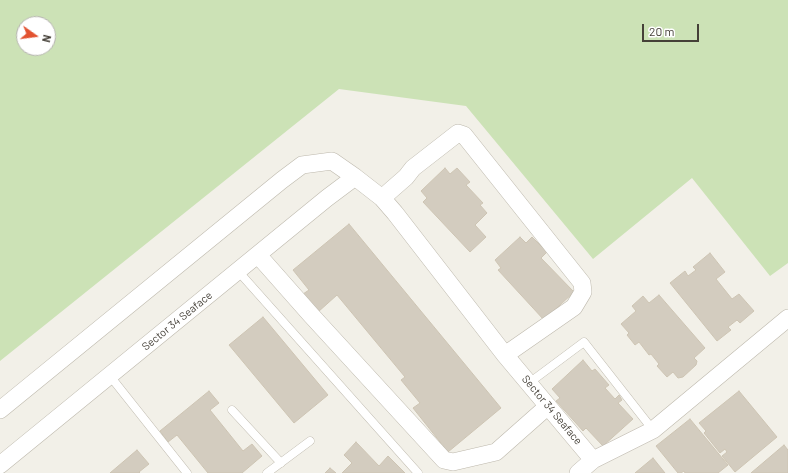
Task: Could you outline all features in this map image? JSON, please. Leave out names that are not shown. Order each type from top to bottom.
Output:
[{"type":"street","points":[[382,198],[413,168],[458,133],[464,135],[582,283],[583,292],[574,307],[505,355]]},
{"type":"street","name":"Sector 34 Seaface","points":[[0,410],[282,180],[302,165],[332,161],[382,198],[395,212],[505,355],[593,460]]},
{"type":"street","name":"Sector 34 Seaface","points":[[0,465],[327,198],[355,177]]},
{"type":"street","points":[[258,255],[444,460],[453,462],[496,452],[548,406]]},
{"type":"street","points":[[578,473],[593,460],[653,430],[788,318]]},
{"type":"lane","points":[[238,271],[418,473]]},
{"type":"lane","points":[[529,383],[584,342],[653,430]]},
{"type":"lane","points":[[110,376],[187,473]]},
{"type":"lane","points":[[232,410],[281,463]]},
{"type":"lane","points":[[267,473],[310,441]]},
{"type":"green space","points":[[0,0],[788,0],[788,263],[770,276],[692,178],[593,259],[466,106],[339,89],[0,361]]},
{"type":"building","points":[[445,168],[450,174],[457,168],[470,182],[466,185],[483,203],[480,205],[487,213],[475,225],[486,237],[470,252],[423,202],[427,198],[421,191]]},
{"type":"building","points":[[349,224],[501,408],[448,452],[413,408],[420,403],[401,380],[405,377],[337,295],[318,312],[303,294],[309,290],[293,270]]},
{"type":"building","points":[[520,237],[526,243],[532,237],[547,252],[541,258],[574,292],[544,320],[498,270],[501,268],[495,260]]},
{"type":"building","points":[[710,253],[725,272],[716,279],[732,299],[739,294],[754,311],[740,323],[737,320],[728,327],[731,330],[717,341],[670,283],[685,271],[688,276],[696,270],[693,267]]},
{"type":"building","points":[[659,295],[705,348],[694,358],[697,361],[696,365],[683,377],[678,378],[673,372],[667,377],[657,366],[659,364],[651,354],[649,355],[639,342],[635,345],[627,335],[629,333],[621,324],[636,311],[632,306],[643,296],[649,303]]},
{"type":"building","points":[[263,317],[328,395],[294,423],[229,345]]},
{"type":"building","points":[[583,360],[592,371],[595,369],[609,385],[605,388],[615,399],[619,395],[622,400],[618,403],[633,419],[603,446],[586,428],[583,431],[556,401],[560,398],[552,389]]},
{"type":"building","points":[[209,391],[219,403],[210,410],[243,451],[252,444],[262,456],[242,473],[208,473],[177,435],[168,442],[160,431]]},
{"type":"building","points":[[739,391],[777,437],[735,472],[722,456],[727,452],[725,449],[720,453],[704,433],[706,431],[699,423]]},
{"type":"building","points":[[690,419],[728,465],[718,473],[685,473],[684,471],[678,473],[656,446]]},
{"type":"building","points":[[356,442],[379,466],[388,456],[405,473],[342,473],[352,463],[344,455]]},
{"type":"building","points":[[784,445],[788,450],[788,473],[751,473]]},
{"type":"building","points":[[137,450],[149,464],[139,472],[140,473],[110,473]]},
{"type":"building","points":[[653,458],[665,473],[635,473]]},
{"type":"building","points":[[330,468],[336,473],[325,473]]}]
